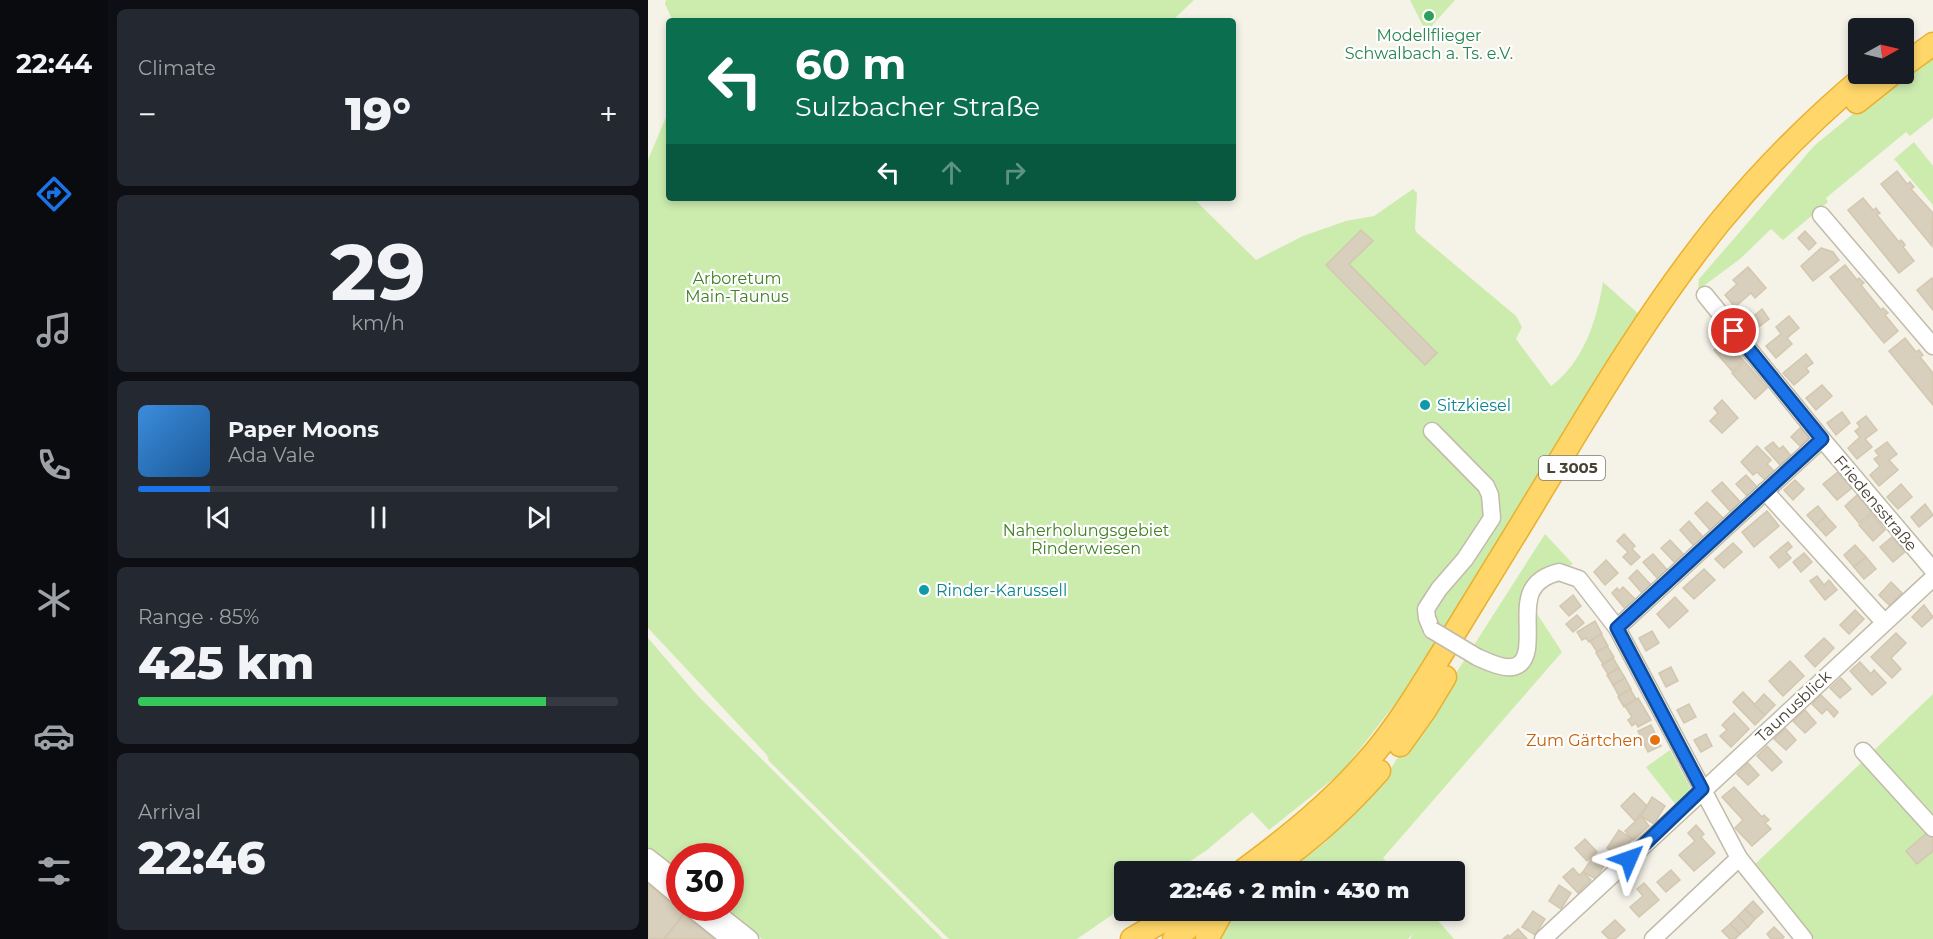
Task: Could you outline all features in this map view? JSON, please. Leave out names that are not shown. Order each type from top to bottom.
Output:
[{"type":"highway","points":[[1914,39],[1933,26]]},
{"type":"highway","points":[[1914,58],[1933,44]]},
{"type":"highway","name":"L 3005","points":[[1255,861],[1313,816],[1376,752],[1436,662],[1642,330],[1696,254],[1743,194],[1783,150],[1855,84]]},
{"type":"highway","name":"L 3005","points":[[1282,861],[1341,812],[1373,778],[1425,710],[1620,392],[1681,299],[1731,232],[1774,181],[1810,145],[1880,84]]},
{"type":"highway","points":[[1132,939],[1164,921]]},
{"type":"highway","points":[[1152,939],[1171,921]]},
{"type":"highway","points":[[1174,939],[1197,921]]},
{"type":"highway","points":[[1207,939],[1216,921]]},
{"type":"street","points":[[1821,214],[1933,346]]},
{"type":"street","name":"Friedensstraße","points":[[1705,295],[1822,439],[1933,570]]},
{"type":"street","points":[[1432,431],[1484,483],[1490,495],[1492,518],[1465,559],[1439,589],[1426,609],[1432,630],[1477,657],[1501,667],[1515,667],[1521,663],[1527,649],[1527,602],[1530,591],[1540,579],[1559,572],[1579,579],[1617,628],[1739,858],[1804,939]]},
{"type":"street","points":[[1617,628],[1822,439]]},
{"type":"street","points":[[1765,491],[1884,622]]},
{"type":"street","name":"Taunusblick","points":[[1543,939],[1702,789],[1933,578]]},
{"type":"street","points":[[1863,751],[1933,828]]},
{"type":"street","points":[[648,857],[666,871]]},
{"type":"street","points":[[1653,939],[1739,858]]},
{"type":"street","points":[[648,871],[666,886]]},
{"type":"street","points":[[712,921],[730,939]]},
{"type":"street","points":[[720,921],[750,939]]},
{"type":"green space","points":[[666,0],[1194,0],[1175,18],[672,18],[665,4]]},
{"type":"green space","name":"Modellflieger Schwalbach a. Ts. e.V.","points":[[1410,0],[1455,0],[1426,32]]},
{"type":"green space","points":[[1933,58],[1933,118],[1910,136],[1906,132],[1826,198],[1828,202],[1783,240],[1771,229],[1740,259],[1698,290],[1699,279],[1814,146],[1871,99],[1894,84],[1914,84],[1914,71]]},
{"type":"green space","name":"Naherholungsgebiet Rinderwiesen","points":[[666,117],[666,201],[1196,201],[1256,260],[1303,236],[1346,221],[1374,216],[1413,189],[1417,193],[1415,229],[1417,233],[1516,316],[1522,327],[1516,339],[1551,386],[1572,365],[1587,340],[1597,311],[1603,282],[1641,316],[1542,466],[1422,669],[1343,771],[1269,830],[1252,812],[1207,850],[1190,861],[1114,861],[1114,914],[1077,939],[949,939],[769,761],[767,755],[648,628],[648,160]]},
{"type":"green space","points":[[1914,142],[1933,166],[1933,205],[1894,159]]},
{"type":"green space","points":[[1545,534],[1573,564],[1559,572],[1530,603],[1562,652],[1383,858],[1386,861],[1301,861],[1326,842],[1332,831],[1390,770],[1409,739],[1442,695]]},
{"type":"green space","points":[[648,638],[698,696],[943,939],[762,939],[739,921],[744,921],[744,843],[666,843],[666,862],[648,847]]},
{"type":"green space","points":[[1933,694],[1933,939],[1814,939],[1752,867]]},
{"type":"green space","points":[[1670,750],[1691,789],[1676,805],[1646,767]]},
{"type":"green space","points":[[1224,921],[1438,921],[1454,939],[1410,939],[1414,933],[1408,939],[1215,939]]},
{"type":"building","points":[[1897,171],[1907,184],[1910,182],[1914,187],[1911,189],[1933,213],[1932,246],[1881,184]]},
{"type":"building","points":[[1863,198],[1873,210],[1876,208],[1880,213],[1877,215],[1899,242],[1901,240],[1903,242],[1905,245],[1903,247],[1914,261],[1899,273],[1848,210]]},
{"type":"building","points":[[1361,230],[1373,241],[1349,264],[1437,353],[1425,365],[1326,265]]},
{"type":"building","points":[[1805,231],[1816,243],[1809,250],[1798,238]]},
{"type":"building","points":[[1821,248],[1833,252],[1839,260],[1813,281],[1801,266]]},
{"type":"building","points":[[1845,265],[1857,280],[1859,278],[1864,283],[1861,285],[1881,310],[1883,308],[1888,313],[1885,315],[1898,331],[1884,343],[1830,277]]},
{"type":"building","points":[[1748,267],[1766,288],[1755,298],[1751,293],[1735,307],[1725,295],[1737,284],[1733,280]]},
{"type":"building","points":[[1933,279],[1933,310],[1917,290]]},
{"type":"building","points":[[1762,309],[1769,319],[1756,329],[1749,320]]},
{"type":"building","points":[[1789,316],[1799,328],[1787,338],[1792,344],[1776,358],[1766,346],[1781,334],[1776,327]]},
{"type":"building","points":[[1905,338],[1916,352],[1919,350],[1923,355],[1920,357],[1933,373],[1933,405],[1889,351]]},
{"type":"building","points":[[1725,340],[1744,361],[1732,371],[1714,350]]},
{"type":"building","points":[[1806,354],[1813,363],[1806,368],[1809,372],[1794,385],[1783,373]]},
{"type":"building","points":[[1745,362],[1767,388],[1755,399],[1732,373]]},
{"type":"building","points":[[1822,385],[1832,396],[1816,410],[1806,398]]},
{"type":"building","points":[[1722,400],[1738,418],[1722,433],[1710,421],[1718,413],[1714,408]]},
{"type":"building","points":[[1842,412],[1850,423],[1836,435],[1827,423]]},
{"type":"building","points":[[1866,416],[1877,430],[1865,439],[1872,447],[1857,459],[1848,448],[1860,437],[1855,431],[1860,427],[1857,423]]},
{"type":"building","points":[[1800,428],[1809,438],[1800,446],[1791,437]]},
{"type":"building","points":[[1773,442],[1779,449],[1783,446],[1791,456],[1780,465],[1765,448]]},
{"type":"building","points":[[1887,442],[1897,454],[1889,460],[1898,470],[1879,486],[1870,475],[1880,466],[1874,459],[1879,456],[1875,451]]},
{"type":"building","points":[[1757,446],[1771,460],[1767,464],[1775,472],[1766,481],[1757,472],[1753,475],[1741,462]]},
{"type":"building","points":[[1838,472],[1852,488],[1837,500],[1823,484]]},
{"type":"building","points":[[1746,475],[1758,488],[1748,497],[1736,484]]},
{"type":"building","points":[[1795,480],[1804,489],[1793,500],[1784,490]]},
{"type":"building","points":[[1722,482],[1743,505],[1739,508],[1736,506],[1730,511],[1712,491]]},
{"type":"building","points":[[1901,484],[1912,497],[1898,509],[1887,497]]},
{"type":"building","points":[[1857,495],[1872,512],[1859,523],[1845,506]]},
{"type":"building","points":[[1707,502],[1724,519],[1711,531],[1695,513]]},
{"type":"building","points":[[1925,504],[1933,515],[1919,527],[1911,517]]},
{"type":"building","points":[[1818,506],[1826,516],[1816,525],[1807,515]]},
{"type":"building","points":[[1767,511],[1779,526],[1754,547],[1742,532]]},
{"type":"building","points":[[1872,514],[1885,530],[1873,541],[1859,525]]},
{"type":"building","points":[[1826,516],[1836,527],[1826,536],[1816,525]]},
{"type":"building","points":[[1689,521],[1703,537],[1694,546],[1680,530]]},
{"type":"building","points":[[1624,534],[1635,546],[1632,549],[1640,557],[1631,565],[1623,557],[1628,552],[1617,541]]},
{"type":"building","points":[[1892,537],[1905,552],[1893,562],[1880,547]]},
{"type":"building","points":[[1670,540],[1685,556],[1676,564],[1661,548]]},
{"type":"building","points":[[1788,542],[1792,547],[1786,552],[1791,558],[1779,568],[1770,557]]},
{"type":"building","points":[[1733,543],[1742,552],[1724,568],[1715,559]]},
{"type":"building","points":[[1855,545],[1866,557],[1854,567],[1844,555]]},
{"type":"building","points":[[1804,553],[1812,562],[1801,572],[1793,562]]},
{"type":"building","points":[[1653,554],[1668,571],[1658,579],[1643,562]]},
{"type":"building","points":[[1866,557],[1876,569],[1864,579],[1854,567]]},
{"type":"building","points":[[1606,560],[1618,573],[1605,585],[1594,572]]},
{"type":"building","points":[[1704,569],[1715,580],[1694,599],[1683,588]]},
{"type":"building","points":[[1637,570],[1651,585],[1642,593],[1629,578]]},
{"type":"building","points":[[1817,576],[1824,585],[1829,580],[1837,590],[1825,600],[1810,581]]},
{"type":"building","points":[[1891,582],[1902,593],[1890,606],[1879,595]]},
{"type":"building","points":[[1623,587],[1636,600],[1626,610],[1612,593],[1617,588],[1619,591]]},
{"type":"building","points":[[1573,595],[1581,606],[1569,616],[1560,606]]},
{"type":"building","points":[[1675,597],[1688,611],[1669,628],[1657,614]]},
{"type":"building","points":[[1924,605],[1933,617],[1922,627],[1912,617]]},
{"type":"building","points":[[1855,610],[1864,619],[1849,634],[1840,625]]},
{"type":"building","points":[[1577,615],[1584,623],[1573,632],[1566,624]]},
{"type":"building","points":[[1595,621],[1602,634],[1589,642],[1586,638],[1582,640],[1577,632]]},
{"type":"building","points":[[1652,631],[1659,643],[1646,651],[1639,638]]},
{"type":"building","points":[[1896,633],[1906,643],[1891,658],[1901,669],[1892,678],[1871,657]]},
{"type":"building","points":[[1601,634],[1608,646],[1597,652],[1590,641]]},
{"type":"building","points":[[1824,638],[1834,648],[1815,667],[1805,656]]},
{"type":"building","points":[[1607,646],[1614,657],[1603,664],[1596,653]]},
{"type":"building","points":[[1613,658],[1619,668],[1608,674],[1602,665]]},
{"type":"building","points":[[1790,661],[1804,676],[1783,696],[1769,681]]},
{"type":"building","points":[[1860,662],[1871,674],[1874,670],[1886,683],[1872,695],[1850,671]]},
{"type":"building","points":[[1671,667],[1678,681],[1666,687],[1659,673]]},
{"type":"building","points":[[1619,668],[1625,678],[1613,685],[1607,675]]},
{"type":"building","points":[[1625,678],[1631,689],[1619,696],[1613,685]]},
{"type":"building","points":[[1841,678],[1851,689],[1840,698],[1830,688]]},
{"type":"building","points":[[1630,689],[1636,699],[1624,707],[1618,697]]},
{"type":"building","points":[[1743,692],[1765,715],[1755,725],[1733,702]]},
{"type":"building","points":[[1764,694],[1775,705],[1765,715],[1754,705]]},
{"type":"building","points":[[1821,695],[1838,712],[1834,717],[1827,709],[1822,714],[1812,704]]},
{"type":"building","points":[[1638,698],[1651,720],[1638,727],[1636,723],[1632,726],[1628,720],[1632,717],[1625,706]]},
{"type":"building","points":[[1689,704],[1696,717],[1684,723],[1677,710]]},
{"type":"building","points":[[1805,710],[1816,723],[1805,733],[1793,721]]},
{"type":"building","points":[[1734,713],[1749,729],[1731,747],[1720,736],[1727,730],[1722,725]]},
{"type":"building","points":[[1651,725],[1661,746],[1648,752],[1638,731]]},
{"type":"building","points":[[1785,728],[1796,740],[1786,750],[1774,739]]},
{"type":"building","points":[[1706,734],[1712,746],[1701,752],[1694,740]]},
{"type":"building","points":[[1767,746],[1782,762],[1772,771],[1757,756]]},
{"type":"building","points":[[1748,763],[1759,775],[1748,785],[1737,774]]},
{"type":"building","points":[[1734,787],[1762,817],[1764,815],[1769,820],[1765,823],[1771,829],[1752,846],[1735,828],[1743,820],[1722,797]]},
{"type":"building","points":[[1634,793],[1647,806],[1635,821],[1621,806]]},
{"type":"building","points":[[1652,797],[1665,806],[1654,824],[1641,816]]},
{"type":"building","points":[[1641,816],[1649,826],[1633,840],[1625,831]]},
{"type":"building","points":[[1696,825],[1704,834],[1701,837],[1715,853],[1694,871],[1679,855],[1695,841],[1688,833]]},
{"type":"building","points":[[1619,830],[1632,839],[1620,857],[1607,848]]},
{"type":"building","points":[[1930,830],[1933,833],[1933,851],[1917,864],[1906,851]]},
{"type":"building","points":[[1585,839],[1597,852],[1587,861],[1575,848]]},
{"type":"building","points":[[1594,855],[1606,862],[1596,879],[1583,872]]},
{"type":"building","points":[[1573,868],[1579,875],[1583,872],[1591,880],[1578,893],[1563,877]]},
{"type":"building","points":[[1671,870],[1680,880],[1666,892],[1657,882]]},
{"type":"building","points":[[1644,883],[1659,900],[1639,917],[1630,907],[1643,896],[1637,889]]},
{"type":"building","points":[[648,884],[666,899],[666,921],[678,921],[664,939],[648,938]]},
{"type":"building","points":[[1559,885],[1571,893],[1561,909],[1549,901]]},
{"type":"building","points":[[1753,901],[1763,912],[1755,919],[1745,909]]},
{"type":"building","points":[[1745,909],[1755,919],[1748,927],[1738,916]]},
{"type":"building","points":[[1533,911],[1545,919],[1535,935],[1522,927]]},
{"type":"building","points":[[1738,916],[1748,927],[1740,934],[1730,924]]},
{"type":"building","points":[[1615,920],[1625,930],[1615,939],[1609,939],[1602,932]]},
{"type":"building","points":[[678,921],[692,921],[714,939],[664,939]]},
{"type":"building","points":[[1730,924],[1740,934],[1735,939],[1730,939],[1722,931]]},
{"type":"building","points":[[1774,927],[1784,937],[1782,939],[1771,939],[1767,934]]},
{"type":"building","points":[[1518,929],[1527,939],[1503,939],[1508,935],[1509,937]]},
{"type":"place","name":"Modellflieger Schwalbach a. Ts. e.V.","points":[[1429,16]]},
{"type":"place","name":"Sitzkiesel","points":[[1425,405]]},
{"type":"place","name":"Rinder-Karussell","points":[[924,590]]},
{"type":"place","name":"Zum Gärtchen","points":[[1655,740]]},
{"type":"route","points":[[1629,859],[1702,789],[1617,628],[1822,439],[1734,331]]},
{"type":"park label","name":"Arboretum Main-Taunus","points":[[737,287]]}]
